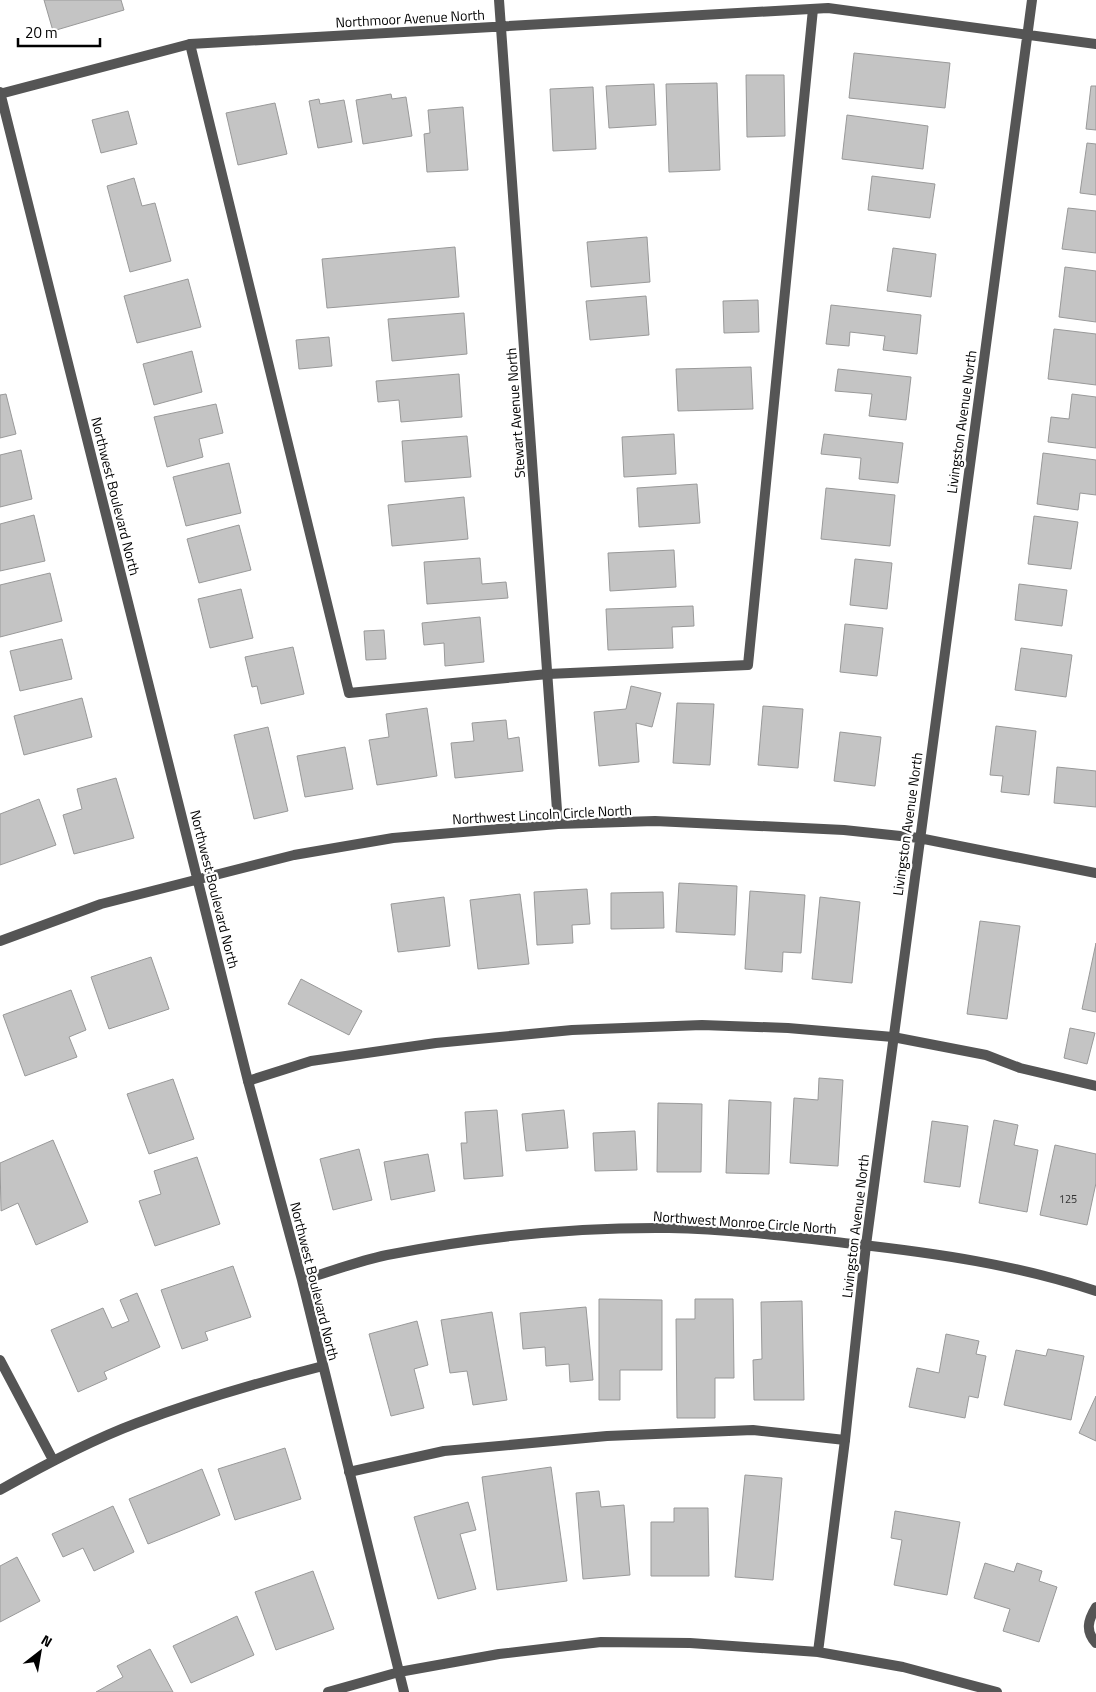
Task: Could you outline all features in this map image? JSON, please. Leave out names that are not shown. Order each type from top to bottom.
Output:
[{"type":"street","name":"Stewart Avenue North","points":[[499,0],[558,824]]},
{"type":"street","name":"Livingston Avenue North","points":[[818,1652],[866,1245],[1032,0]]},
{"type":"street","name":"Northmoor Avenue North","points":[[0,93],[190,44],[828,8],[1096,44]]},
{"type":"street","points":[[190,44],[349,693],[548,674],[748,665],[813,9]]},
{"type":"street","name":"Northwest Boulevard North","points":[[0,93],[248,1081],[302,1280],[404,1692]]},
{"type":"street","name":"Northwest Lincoln Circle North","points":[[0,941],[101,904],[294,855],[393,838],[558,824],[655,822],[844,830],[919,838],[1096,873]]},
{"type":"street","points":[[248,1081],[311,1061],[436,1043],[572,1030],[702,1025],[788,1028],[893,1037],[986,1055],[1020,1068],[1096,1086]]},
{"type":"street","name":"Northwest Monroe Circle North","points":[[302,1280],[385,1256],[550,1232],[670,1228],[772,1235],[948,1256],[1040,1276],[1096,1291]]},
{"type":"street","points":[[0,1360],[53,1460]]},
{"type":"street","points":[[0,1490],[53,1460],[136,1423],[238,1388],[323,1366]]},
{"type":"street","points":[[349,1472],[444,1451],[606,1436],[753,1430],[844,1440]]},
{"type":"street","points":[[1096,1607],[1089,1618],[1088,1633],[1096,1643]]},
{"type":"street","points":[[328,1692],[399,1672],[500,1654],[601,1642],[690,1643],[818,1652],[903,1667],[997,1692]]},
{"type":"building","points":[[44,0],[121,0],[124,10],[53,31]]},
{"type":"building","points":[[854,53],[950,63],[945,108],[849,98]]},
{"type":"building","points":[[746,75],[784,75],[785,136],[747,137]]},
{"type":"building","points":[[717,83],[720,170],[669,172],[666,84]]},
{"type":"building","points":[[654,84],[656,125],[609,128],[606,86]]},
{"type":"building","points":[[1091,86],[1096,86],[1096,130],[1086,129]]},
{"type":"building","points":[[593,87],[596,149],[553,151],[550,89]]},
{"type":"building","points":[[391,94],[392,99],[406,97],[412,136],[363,144],[356,100]]},
{"type":"building","points":[[319,99],[320,104],[344,100],[352,142],[318,148],[309,101]]},
{"type":"building","points":[[275,103],[287,154],[238,165],[226,113]]},
{"type":"building","points":[[463,107],[468,170],[427,172],[424,134],[430,133],[428,110]]},
{"type":"building","points":[[128,111],[137,144],[101,153],[92,120]]},
{"type":"building","points":[[847,115],[928,126],[923,169],[842,159]]},
{"type":"building","points":[[1087,143],[1096,144],[1096,195],[1080,193]]},
{"type":"building","points":[[872,176],[935,184],[930,218],[868,210]]},
{"type":"building","points":[[134,178],[142,206],[155,203],[171,261],[130,272],[107,186]]},
{"type":"building","points":[[1068,208],[1096,211],[1096,253],[1062,249]]},
{"type":"building","points":[[647,237],[650,282],[591,287],[587,242]]},
{"type":"building","points":[[455,247],[459,297],[327,308],[322,259]]},
{"type":"building","points":[[893,248],[936,254],[931,297],[887,291]]},
{"type":"building","points":[[1065,267],[1096,271],[1096,322],[1059,317]]},
{"type":"building","points":[[188,279],[201,327],[137,343],[124,296]]},
{"type":"building","points":[[646,296],[649,335],[590,340],[586,301]]},
{"type":"building","points":[[758,300],[759,332],[724,333],[723,301]]},
{"type":"building","points":[[831,305],[921,315],[917,354],[883,350],[885,336],[850,332],[849,346],[826,344]]},
{"type":"building","points":[[464,313],[467,354],[392,361],[388,319]]},
{"type":"building","points":[[1054,329],[1096,334],[1096,385],[1048,379]]},
{"type":"building","points":[[329,337],[332,366],[299,369],[296,340]]},
{"type":"building","points":[[192,351],[202,392],[154,405],[143,364]]},
{"type":"building","points":[[751,367],[753,409],[678,411],[676,369]]},
{"type":"building","points":[[838,369],[911,377],[906,420],[869,416],[872,394],[835,391]]},
{"type":"building","points":[[459,374],[462,417],[401,422],[399,400],[378,402],[376,381]]},
{"type":"building","points":[[6,394],[16,434],[0,438],[0,395]]},
{"type":"building","points":[[1072,394],[1096,397],[1096,448],[1048,442],[1051,417],[1069,419]]},
{"type":"building","points":[[216,404],[223,433],[199,439],[203,457],[167,467],[154,417]]},
{"type":"building","points":[[674,434],[676,474],[624,477],[622,437]]},
{"type":"building","points":[[824,434],[903,443],[898,483],[859,479],[861,458],[821,454]]},
{"type":"building","points":[[467,436],[471,477],[405,482],[402,441]]},
{"type":"building","points":[[21,450],[32,499],[0,507],[0,455]]},
{"type":"building","points":[[1043,453],[1096,460],[1096,495],[1080,493],[1078,510],[1037,504]]},
{"type":"building","points":[[229,463],[241,513],[186,526],[173,477]]},
{"type":"building","points":[[697,484],[700,523],[639,527],[637,488]]},
{"type":"building","points":[[826,488],[895,495],[890,546],[821,539]]},
{"type":"building","points":[[464,497],[468,539],[392,546],[388,505]]},
{"type":"building","points":[[34,515],[45,561],[0,571],[0,524]]},
{"type":"building","points":[[1034,516],[1078,522],[1071,569],[1028,564]]},
{"type":"building","points":[[239,525],[251,570],[199,583],[187,539]]},
{"type":"building","points":[[674,550],[676,587],[610,591],[608,553]]},
{"type":"building","points":[[480,558],[482,584],[506,582],[508,598],[427,604],[424,562]]},
{"type":"building","points":[[855,559],[892,563],[887,609],[850,605]]},
{"type":"building","points":[[50,573],[62,621],[0,637],[0,585]]},
{"type":"building","points":[[1019,584],[1067,590],[1062,626],[1015,620]]},
{"type":"building","points":[[241,589],[253,638],[210,648],[198,599]]},
{"type":"building","points":[[693,606],[694,626],[672,627],[673,648],[608,650],[606,609]]},
{"type":"building","points":[[480,617],[484,662],[445,666],[444,643],[424,645],[422,623]]},
{"type":"building","points":[[845,624],[883,628],[877,676],[840,672]]},
{"type":"building","points":[[384,630],[386,659],[366,660],[364,631]]},
{"type":"building","points":[[62,639],[72,679],[20,691],[10,651]]},
{"type":"building","points":[[293,647],[304,694],[261,704],[257,686],[252,687],[245,657]]},
{"type":"building","points":[[1021,648],[1072,655],[1066,697],[1015,690]]},
{"type":"building","points":[[631,686],[661,693],[652,727],[636,723],[639,762],[599,766],[594,712],[626,709]]},
{"type":"building","points":[[82,698],[92,737],[24,755],[14,716]]},
{"type":"building","points":[[677,703],[714,704],[710,765],[673,763]]},
{"type":"building","points":[[763,706],[803,709],[798,768],[758,765]]},
{"type":"building","points":[[427,708],[437,776],[377,785],[369,740],[389,737],[386,714]]},
{"type":"building","points":[[506,720],[508,739],[519,737],[523,771],[455,778],[451,743],[474,741],[472,723]]},
{"type":"building","points":[[996,726],[1036,731],[1029,795],[1001,792],[1003,776],[990,775]]},
{"type":"building","points":[[268,727],[288,811],[254,819],[234,735]]},
{"type":"building","points":[[840,732],[881,737],[875,786],[834,781]]},
{"type":"building","points":[[345,747],[353,789],[305,797],[297,756]]},
{"type":"building","points":[[1057,767],[1096,771],[1096,807],[1054,803]]},
{"type":"building","points":[[116,778],[134,838],[74,854],[63,815],[82,809],[77,789]]},
{"type":"building","points":[[39,799],[56,845],[0,865],[0,814]]},
{"type":"building","points":[[679,883],[737,886],[735,935],[676,932]]},
{"type":"building","points":[[587,889],[590,924],[572,925],[573,943],[537,945],[534,892]]},
{"type":"building","points":[[750,891],[805,895],[801,953],[783,952],[782,972],[745,969]]},
{"type":"building","points":[[663,892],[664,928],[611,929],[611,893]]},
{"type":"building","points":[[520,894],[529,964],[478,969],[470,900]]},
{"type":"building","points":[[444,897],[450,946],[398,952],[391,904]]},
{"type":"building","points":[[820,897],[860,902],[852,983],[812,979]]},
{"type":"building","points":[[980,921],[1020,926],[1007,1019],[967,1014]]},
{"type":"building","points":[[1096,943],[1096,1012],[1082,1009]]},
{"type":"building","points":[[151,957],[169,1009],[109,1029],[91,977]]},
{"type":"building","points":[[301,979],[362,1011],[349,1035],[288,1004]]},
{"type":"building","points":[[71,990],[86,1030],[69,1037],[77,1057],[25,1076],[3,1015]]},
{"type":"building","points":[[1070,1028],[1095,1033],[1087,1064],[1064,1058]]},
{"type":"building","points":[[819,1078],[843,1080],[838,1166],[790,1163],[794,1098],[818,1100]]},
{"type":"building","points":[[173,1079],[194,1139],[149,1154],[127,1094]]},
{"type":"building","points":[[729,1100],[771,1102],[769,1174],[726,1173]]},
{"type":"building","points":[[658,1103],[702,1104],[701,1172],[657,1172]]},
{"type":"building","points":[[497,1110],[503,1176],[464,1179],[461,1143],[467,1143],[465,1112]]},
{"type":"building","points":[[564,1110],[568,1148],[526,1151],[522,1114]]},
{"type":"building","points":[[994,1120],[1018,1125],[1014,1145],[1038,1150],[1027,1212],[979,1203]]},
{"type":"building","points":[[932,1121],[968,1126],[960,1187],[924,1182]]},
{"type":"building","points":[[635,1131],[637,1170],[595,1171],[593,1133]]},
{"type":"building","points":[[53,1140],[88,1222],[36,1245],[18,1203],[1,1211],[0,1163]]},
{"type":"building","points":[[1055,1145],[1096,1154],[1096,1183],[1087,1225],[1040,1215]]},
{"type":"building","points":[[359,1149],[372,1200],[333,1210],[320,1159]]},
{"type":"building","points":[[428,1154],[435,1191],[391,1200],[384,1162]]},
{"type":"building","points":[[197,1157],[220,1224],[155,1246],[139,1201],[161,1194],[154,1171]]},
{"type":"building","points":[[233,1266],[251,1317],[205,1332],[208,1340],[182,1349],[161,1290]]},
{"type":"building","points":[[137,1293],[160,1347],[104,1372],[107,1379],[78,1392],[51,1330],[103,1308],[112,1328],[129,1321],[120,1300]]},
{"type":"building","points":[[599,1299],[662,1300],[662,1370],[620,1370],[620,1400],[599,1400]]},
{"type":"building","points":[[695,1299],[733,1299],[734,1378],[715,1378],[715,1418],[677,1418],[676,1319],[695,1319]]},
{"type":"building","points":[[802,1301],[804,1400],[754,1400],[753,1360],[762,1359],[761,1302]]},
{"type":"building","points":[[586,1307],[593,1380],[570,1382],[569,1364],[546,1366],[545,1347],[523,1349],[520,1313]]},
{"type":"building","points":[[492,1312],[507,1400],[473,1405],[467,1371],[450,1373],[441,1320]]},
{"type":"building","points":[[417,1321],[428,1365],[414,1369],[424,1408],[391,1416],[369,1334]]},
{"type":"building","points":[[946,1334],[979,1341],[976,1354],[986,1356],[978,1398],[969,1396],[965,1418],[909,1407],[917,1368],[939,1373]]},
{"type":"building","points":[[1048,1349],[1084,1356],[1071,1420],[1004,1405],[1016,1350],[1046,1356]]},
{"type":"building","points":[[1096,1396],[1096,1441],[1079,1433]]},
{"type":"building","points":[[285,1448],[301,1499],[235,1520],[218,1469]]},
{"type":"building","points":[[551,1467],[567,1581],[497,1590],[482,1477]]},
{"type":"building","points":[[202,1469],[220,1515],[148,1544],[129,1499]]},
{"type":"building","points":[[745,1475],[782,1478],[773,1580],[735,1577]]},
{"type":"building","points":[[599,1491],[601,1507],[624,1505],[630,1575],[583,1579],[576,1493]]},
{"type":"building","points":[[468,1502],[476,1530],[460,1534],[476,1589],[438,1599],[414,1517]]},
{"type":"building","points":[[113,1506],[134,1552],[94,1571],[83,1548],[63,1557],[52,1534]]},
{"type":"building","points":[[674,1508],[708,1508],[709,1576],[651,1576],[651,1522],[674,1522]]},
{"type":"building","points":[[895,1511],[960,1522],[947,1595],[894,1585],[902,1540],[891,1538]]},
{"type":"building","points":[[17,1557],[40,1601],[0,1622],[0,1566]]},
{"type":"building","points":[[985,1563],[1014,1572],[1017,1563],[1042,1571],[1039,1581],[1057,1587],[1039,1642],[1003,1631],[1010,1609],[974,1598]]},
{"type":"building","points":[[313,1571],[334,1629],[276,1650],[255,1592]]},
{"type":"building","points":[[237,1616],[254,1655],[191,1683],[173,1646]]},
{"type":"building","points":[[150,1649],[173,1692],[96,1692],[123,1677],[117,1666]]}]
